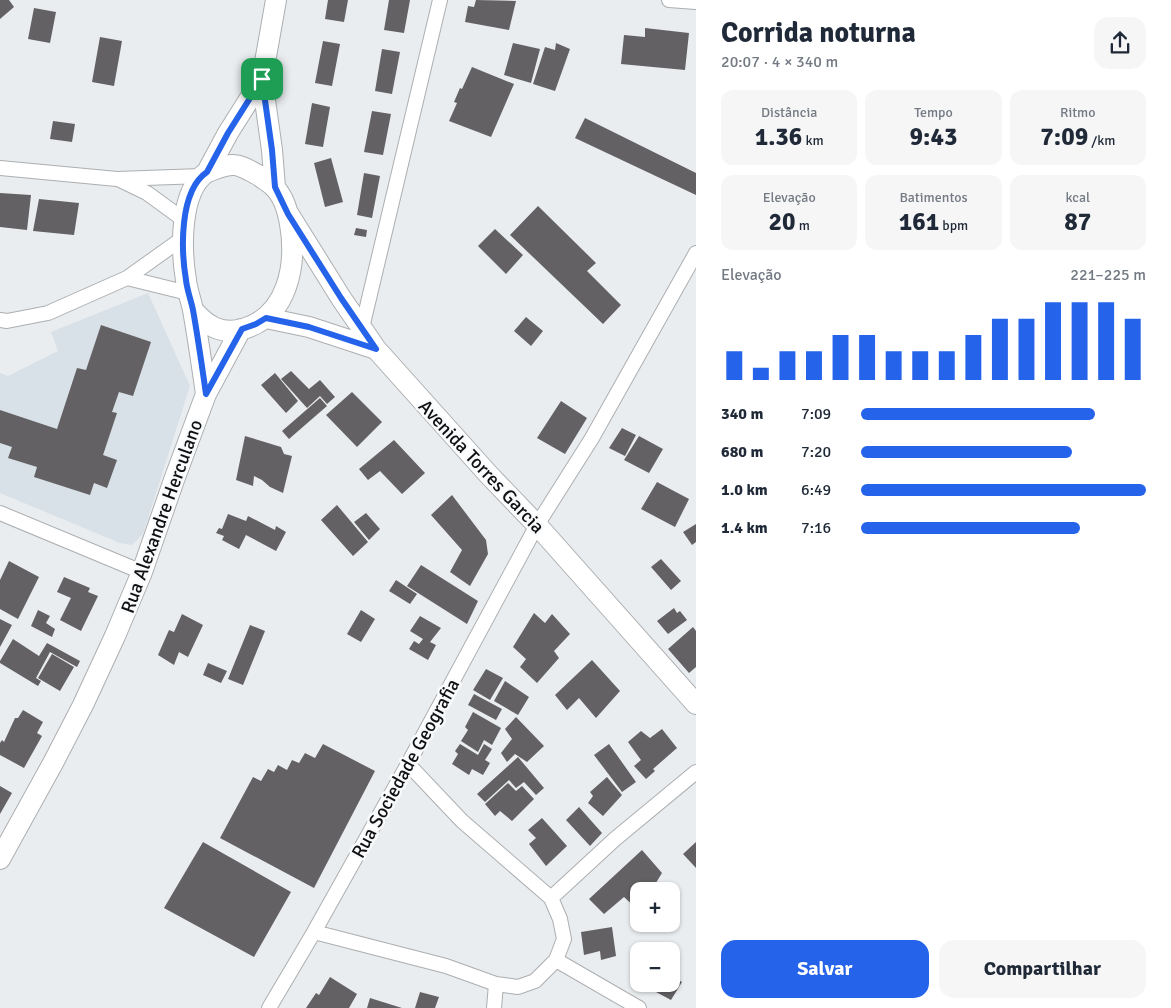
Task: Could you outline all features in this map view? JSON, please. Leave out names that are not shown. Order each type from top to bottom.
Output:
[{"type":"main road","points":[[191,301],[201,319],[213,328],[233,331],[242,329],[266,318],[278,304],[290,274],[292,238],[288,214],[275,187],[262,79],[276,0]]},
{"type":"main road","name":"Rua Alexandre Herculano","points":[[0,859],[53,763],[115,636],[142,572],[206,394],[186,279],[184,229],[186,206],[192,191],[205,174],[262,79]]},
{"type":"main road","points":[[205,174],[222,166],[234,165],[247,169],[275,187]]},
{"type":"main road","name":"Avenida Torres Garcia","points":[[288,214],[376,349],[489,475],[537,525],[696,704]]},
{"type":"main road","points":[[266,318],[309,327],[376,349]]},
{"type":"main road","points":[[206,394],[242,329]]},
{"type":"street","points":[[362,328],[440,0]]},
{"type":"street","points":[[670,0],[696,2]]},
{"type":"street","points":[[0,168],[117,179],[205,174]]},
{"type":"street","points":[[0,320],[7,321],[48,313],[127,278],[184,229],[146,193],[117,179]]},
{"type":"street","name":"Rua Sociedade Geografia","points":[[269,1008],[408,764],[537,525],[592,438],[696,253]]},
{"type":"street","points":[[127,278],[191,301]]},
{"type":"street","points":[[0,513],[142,572]]},
{"type":"street","points":[[314,932],[446,966],[496,984],[518,987],[535,981],[556,960],[564,938],[560,919],[552,898],[462,822],[408,764]]},
{"type":"street","points":[[552,898],[615,838],[696,772]]},
{"type":"street","points":[[556,960],[639,1008]]},
{"type":"street","points":[[494,1008],[496,984]]},
{"type":"shaded area","points":[[148,293],[190,386],[143,534],[132,545],[120,543],[0,493],[0,373],[8,376],[58,351],[51,332]]},
{"type":"building","points":[[0,0],[9,0],[14,7],[0,19]]},
{"type":"building","points":[[328,0],[348,0],[344,22],[325,19]]},
{"type":"building","points":[[389,0],[410,0],[404,33],[384,30]]},
{"type":"building","points":[[476,0],[516,1],[509,30],[465,22],[468,6],[474,7]]},
{"type":"building","points":[[34,8],[56,12],[50,43],[28,39]]},
{"type":"building","points":[[645,28],[689,33],[685,70],[621,64],[624,35],[645,37]]},
{"type":"building","points":[[100,37],[122,41],[114,86],[92,82]]},
{"type":"building","points":[[323,41],[340,44],[332,86],[315,83]]},
{"type":"building","points":[[513,43],[540,49],[531,83],[504,75]]},
{"type":"building","points":[[556,43],[570,49],[555,91],[533,84],[545,47],[555,50]]},
{"type":"building","points":[[382,49],[400,52],[392,94],[375,91]]},
{"type":"building","points":[[472,67],[514,84],[491,137],[449,121],[457,103],[454,102]]},
{"type":"building","points":[[312,103],[330,107],[323,147],[305,144]]},
{"type":"building","points":[[372,111],[391,114],[383,155],[364,152]]},
{"type":"building","points":[[585,118],[696,173],[696,195],[575,138]]},
{"type":"building","points":[[53,121],[75,124],[72,142],[50,139]]},
{"type":"building","points":[[331,158],[343,202],[325,207],[314,163]]},
{"type":"building","points":[[364,173],[380,176],[372,218],[357,215]]},
{"type":"building","points":[[0,193],[31,195],[27,230],[0,227]]},
{"type":"building","points":[[39,199],[79,203],[74,235],[33,231]]},
{"type":"building","points":[[538,206],[596,263],[587,271],[621,305],[603,324],[510,235]]},
{"type":"building","points":[[356,228],[367,230],[366,237],[354,235]]},
{"type":"building","points":[[495,229],[523,255],[506,274],[478,246]]},
{"type":"building","points":[[526,317],[543,331],[531,346],[514,331]]},
{"type":"building","points":[[101,325],[151,342],[133,396],[119,392],[112,412],[117,413],[103,455],[117,460],[107,488],[94,483],[90,495],[34,477],[37,467],[8,458],[12,447],[0,443],[0,410],[57,429],[77,368],[86,370]]},
{"type":"building","points":[[291,371],[309,389],[320,380],[335,397],[327,404],[320,396],[307,408],[281,379]]},
{"type":"building","points":[[275,373],[298,401],[286,413],[261,385]]},
{"type":"building","points":[[352,392],[382,422],[357,447],[326,415]]},
{"type":"building","points":[[320,398],[327,406],[289,439],[282,431]]},
{"type":"building","points":[[561,401],[587,418],[565,454],[537,438]]},
{"type":"building","points":[[622,428],[636,435],[625,456],[609,448]]},
{"type":"building","points":[[245,436],[281,447],[284,454],[292,456],[283,493],[254,476],[253,486],[236,480]]},
{"type":"building","points":[[639,436],[663,449],[649,473],[624,460]]},
{"type":"building","points":[[394,440],[425,473],[402,494],[380,471],[368,480],[359,469]]},
{"type":"building","points":[[657,482],[689,499],[675,527],[641,509]]},
{"type":"building","points":[[452,495],[486,540],[488,554],[470,586],[450,572],[462,550],[431,515]]},
{"type":"building","points":[[337,505],[368,542],[353,556],[321,520]]},
{"type":"building","points":[[366,513],[380,529],[369,540],[354,522]]},
{"type":"building","points":[[228,514],[246,521],[248,516],[275,530],[276,526],[286,532],[276,551],[246,535],[239,549],[222,540],[224,536],[216,533],[219,528],[222,529]]},
{"type":"building","points":[[696,524],[696,542],[692,545],[683,532]]},
{"type":"building","points":[[661,559],[681,581],[671,590],[651,567]]},
{"type":"building","points":[[9,561],[39,577],[18,619],[0,609],[0,580]]},
{"type":"building","points":[[421,565],[478,601],[467,624],[407,586]]},
{"type":"building","points":[[64,577],[90,588],[88,592],[98,596],[81,631],[60,620],[71,598],[57,592]]},
{"type":"building","points":[[396,580],[417,594],[410,604],[389,591]]},
{"type":"building","points":[[674,608],[677,613],[680,611],[687,620],[668,634],[657,621]]},
{"type":"building","points":[[38,610],[50,616],[46,623],[55,629],[52,637],[31,626]]},
{"type":"building","points":[[361,610],[375,619],[361,642],[347,634]]},
{"type":"building","points":[[534,613],[545,623],[552,614],[570,634],[554,651],[559,658],[537,683],[520,667],[526,659],[513,647]]},
{"type":"building","points":[[182,614],[203,625],[188,657],[179,652],[174,665],[158,655],[169,630],[174,632]]},
{"type":"building","points":[[420,616],[441,628],[430,642],[436,645],[428,660],[409,649],[414,641],[419,644],[423,639],[410,631]]},
{"type":"building","points":[[0,619],[12,625],[0,647]]},
{"type":"building","points":[[250,625],[265,631],[243,685],[228,679]]},
{"type":"building","points":[[693,627],[696,631],[696,667],[689,673],[668,649]]},
{"type":"building","points":[[13,639],[39,656],[47,643],[80,661],[77,667],[50,652],[36,678],[41,681],[38,686],[0,663]]},
{"type":"building","points":[[52,654],[74,667],[60,691],[38,678]]},
{"type":"building","points":[[592,660],[620,691],[596,718],[579,698],[567,710],[555,695]]},
{"type":"building","points":[[208,663],[227,671],[221,683],[203,675]]},
{"type":"building","points":[[486,669],[503,678],[490,700],[473,690]]},
{"type":"building","points":[[505,681],[529,697],[518,715],[494,701]]},
{"type":"building","points":[[474,694],[502,709],[496,720],[468,705]]},
{"type":"building","points":[[23,710],[43,722],[37,733],[42,736],[24,768],[0,755],[0,743],[2,740],[4,742],[15,718],[18,718]]},
{"type":"building","points":[[473,712],[501,728],[492,745],[484,740],[478,752],[461,741],[468,730],[465,727]]},
{"type":"building","points":[[516,717],[544,746],[527,762],[515,754],[507,762],[501,753],[512,739],[505,729]]},
{"type":"building","points":[[662,729],[677,748],[653,769],[655,771],[646,779],[634,766],[641,760],[628,742],[641,731],[650,738]]},
{"type":"building","points":[[323,744],[375,771],[314,888],[220,838],[253,777],[261,781],[268,769],[274,772],[278,765],[287,770],[292,760],[299,763],[305,753],[315,758]]},
{"type":"building","points":[[460,744],[478,755],[484,744],[492,749],[485,760],[490,763],[483,775],[472,769],[469,775],[452,764],[458,754],[455,751]]},
{"type":"building","points":[[609,744],[636,782],[622,792],[594,755]]},
{"type":"building","points":[[518,757],[544,788],[536,795],[524,782],[516,788],[509,780],[485,802],[477,794]]},
{"type":"building","points":[[607,777],[622,795],[603,816],[588,803],[593,796],[590,792]]},
{"type":"building","points":[[508,783],[516,791],[522,786],[534,799],[512,821],[500,811],[495,816],[485,804]]},
{"type":"building","points":[[0,786],[12,793],[0,814]]},
{"type":"building","points":[[579,807],[602,833],[590,846],[566,820]]},
{"type":"building","points":[[542,818],[567,846],[546,866],[529,844],[536,838],[528,830]]},
{"type":"building","points":[[203,842],[291,892],[254,957],[164,908]]},
{"type":"building","points":[[696,842],[696,868],[683,854]]},
{"type":"building","points":[[642,850],[662,873],[656,882],[630,882],[630,903],[624,897],[604,914],[589,899]]},
{"type":"building","points":[[612,927],[616,956],[601,960],[600,951],[584,955],[581,932]]},
{"type":"building","points":[[330,977],[357,994],[349,1008],[306,1008],[316,993],[319,995]]},
{"type":"building","points":[[420,992],[439,997],[435,1008],[415,1008]]},
{"type":"building","points":[[656,992],[676,992],[671,1000]]},
{"type":"building","points":[[370,998],[402,1008],[367,1008]]},
{"type":"route","points":[[262,79],[275,187],[288,214],[376,349],[309,327],[266,318],[242,329],[206,394],[193,310],[186,279],[183,238],[186,206],[192,191],[207,172],[228,133],[262,79]]}]
